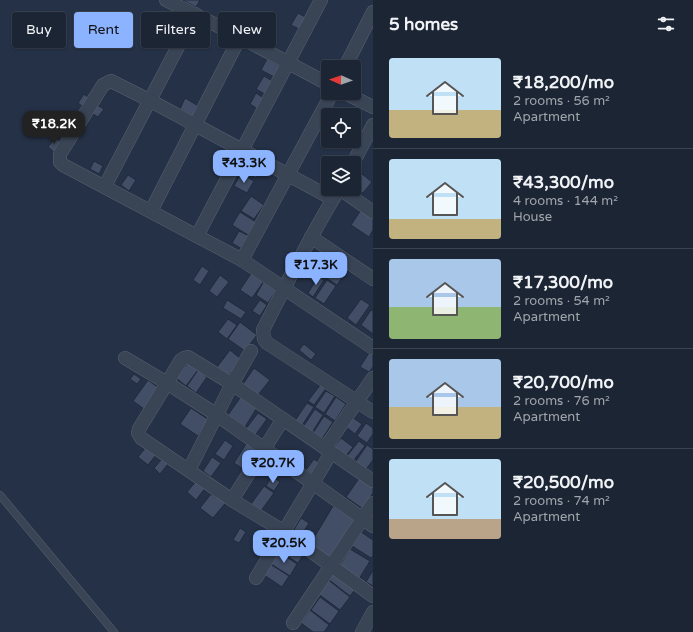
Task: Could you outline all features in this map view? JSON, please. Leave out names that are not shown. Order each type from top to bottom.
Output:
[{"type":"street","points":[[166,0],[191,12]]},
{"type":"street","points":[[197,236],[321,0]]},
{"type":"street","points":[[349,60],[373,12]]},
{"type":"street","points":[[105,186],[177,48]]},
{"type":"street","points":[[151,212],[234,48]]},
{"type":"street","points":[[260,48],[321,80]]},
{"type":"street","points":[[321,186],[288,174],[150,100],[108,81],[103,85],[60,154],[60,162],[63,165],[242,260],[373,348]]},
{"type":"street","points":[[242,260],[328,100]]},
{"type":"street","points":[[359,100],[373,107]]},
{"type":"street","points":[[358,156],[369,141],[373,125]]},
{"type":"street","points":[[335,196],[311,236],[262,330],[264,339],[267,343],[373,412]]},
{"type":"street","points":[[344,196],[373,212]]},
{"type":"street","points":[[311,236],[373,279]]},
{"type":"street","points":[[189,470],[232,384],[251,351]]},
{"type":"street","points":[[373,481],[232,384],[186,357],[181,360],[140,425],[138,433],[141,438],[232,500],[283,532],[373,596]]},
{"type":"street","points":[[125,358],[217,415],[368,523]]},
{"type":"street","points":[[256,578],[313,484],[328,451],[357,401],[373,378]]},
{"type":"street","points":[[232,500],[283,419]]},
{"type":"street","points":[[293,623],[332,566],[368,523],[373,503]]},
{"type":"street","points":[[362,632],[373,612]]},
{"type":"lane","points":[[0,495],[114,632]]},
{"type":"building","points":[[182,0],[200,0],[196,7]]},
{"type":"building","points":[[298,13],[307,18],[301,30],[291,25]]},
{"type":"building","points":[[267,59],[280,66],[274,77],[261,70]]},
{"type":"building","points":[[264,76],[274,82],[266,95],[256,89]]},
{"type":"building","points":[[256,93],[265,99],[259,110],[250,104]]},
{"type":"building","points":[[84,94],[89,98],[82,106],[78,103]]},
{"type":"building","points":[[185,98],[200,107],[194,117],[180,109]]},
{"type":"building","points":[[97,105],[104,109],[98,117],[91,113]]},
{"type":"building","points":[[55,138],[61,142],[54,152],[48,147]]},
{"type":"building","points":[[249,156],[264,165],[256,178],[242,170]]},
{"type":"building","points":[[94,161],[103,166],[99,174],[90,169]]},
{"type":"building","points":[[241,174],[254,181],[247,193],[234,186]]},
{"type":"building","points":[[362,174],[372,182],[363,193],[361,191]]},
{"type":"building","points":[[128,175],[136,180],[129,191],[121,185]]},
{"type":"building","points":[[251,196],[264,205],[254,219],[241,211]]},
{"type":"building","points":[[361,210],[373,219],[373,230],[369,237],[351,225]]},
{"type":"building","points":[[240,212],[256,222],[248,235],[232,225]]},
{"type":"building","points":[[239,231],[249,236],[242,249],[232,243]]},
{"type":"building","points":[[322,255],[328,259],[318,274],[312,270]]},
{"type":"building","points":[[333,255],[350,266],[337,285],[320,274]]},
{"type":"building","points":[[202,266],[209,271],[200,285],[193,280]]},
{"type":"building","points":[[252,272],[264,281],[252,298],[240,290]]},
{"type":"building","points":[[220,275],[229,282],[217,297],[209,291]]},
{"type":"building","points":[[319,276],[324,280],[313,297],[308,293]]},
{"type":"building","points":[[327,280],[336,286],[324,304],[315,298]]},
{"type":"building","points":[[264,281],[277,289],[268,303],[256,295]]},
{"type":"building","points":[[361,299],[370,305],[356,325],[347,318]]},
{"type":"building","points":[[227,300],[246,312],[241,319],[223,308]]},
{"type":"building","points":[[260,300],[267,305],[260,316],[252,311]]},
{"type":"building","points":[[371,310],[373,311],[373,334],[361,325]]},
{"type":"building","points":[[228,319],[237,325],[227,339],[218,332]]},
{"type":"building","points":[[240,322],[257,335],[245,351],[228,339]]},
{"type":"building","points":[[304,344],[316,354],[311,360],[299,350]]},
{"type":"building","points":[[230,350],[241,359],[229,375],[217,367]]},
{"type":"building","points":[[369,353],[373,355],[373,367],[369,372],[360,367]]},
{"type":"building","points":[[188,363],[198,370],[186,386],[176,378]]},
{"type":"building","points":[[254,368],[270,380],[258,395],[243,384]]},
{"type":"building","points":[[198,370],[207,377],[196,393],[187,386]]},
{"type":"building","points":[[134,374],[141,379],[137,384],[130,379]]},
{"type":"building","points":[[148,380],[159,388],[144,409],[133,401]]},
{"type":"building","points":[[324,380],[329,384],[314,405],[308,401]]},
{"type":"building","points":[[326,391],[335,396],[324,413],[315,407]]},
{"type":"building","points":[[242,395],[258,406],[245,427],[228,415]]},
{"type":"building","points":[[336,397],[346,404],[335,421],[325,414]]},
{"type":"building","points":[[307,403],[314,407],[301,427],[294,422]]},
{"type":"building","points":[[191,408],[209,420],[198,436],[180,424]]},
{"type":"building","points":[[315,409],[323,415],[310,436],[301,430]]},
{"type":"building","points":[[258,413],[267,419],[254,437],[245,430]]},
{"type":"building","points":[[324,416],[333,422],[320,442],[311,436]]},
{"type":"building","points":[[352,417],[362,424],[355,434],[346,427]]},
{"type":"building","points":[[366,423],[373,428],[373,434],[367,443],[357,436]]},
{"type":"building","points":[[341,438],[353,447],[345,457],[333,448]]},
{"type":"building","points":[[225,440],[233,446],[224,460],[215,454]]},
{"type":"building","points":[[248,441],[259,449],[245,470],[234,463]]},
{"type":"building","points":[[359,441],[365,446],[353,461],[347,456]]},
{"type":"building","points":[[367,445],[373,449],[373,460],[364,472],[354,464]]},
{"type":"building","points":[[146,447],[156,455],[148,465],[138,457]]},
{"type":"building","points":[[212,457],[221,463],[211,477],[203,471]]},
{"type":"building","points":[[162,459],[168,464],[160,474],[154,468]]},
{"type":"building","points":[[314,459],[321,464],[313,475],[306,470]]},
{"type":"building","points":[[272,476],[280,482],[274,491],[266,486]]},
{"type":"building","points":[[360,477],[373,486],[373,493],[363,509],[346,497]]},
{"type":"building","points":[[197,480],[206,487],[196,500],[187,492]]},
{"type":"building","points":[[264,486],[274,493],[261,511],[251,504]]},
{"type":"building","points":[[219,493],[228,500],[213,518],[200,508],[211,494],[216,497]]},
{"type":"building","points":[[333,506],[356,520],[331,560],[309,546]]},
{"type":"building","points":[[301,518],[309,523],[300,538],[292,533]]},
{"type":"building","points":[[240,528],[246,532],[239,543],[233,540]]},
{"type":"building","points":[[361,532],[373,540],[373,556],[371,558],[352,546]]},
{"type":"building","points":[[286,540],[305,552],[298,563],[279,551]]},
{"type":"building","points":[[350,549],[370,561],[359,579],[339,567]]},
{"type":"building","points":[[279,552],[297,564],[290,576],[271,564]]},
{"type":"building","points":[[270,564],[289,576],[282,587],[264,575]]},
{"type":"building","points":[[334,570],[357,587],[350,596],[328,579]]},
{"type":"building","points":[[373,570],[373,586],[366,582]]},
{"type":"building","points":[[327,579],[350,597],[340,610],[317,593]]},
{"type":"building","points":[[320,597],[339,611],[330,624],[311,610]]},
{"type":"building","points":[[310,610],[329,625],[324,632],[313,632],[301,623]]}]
